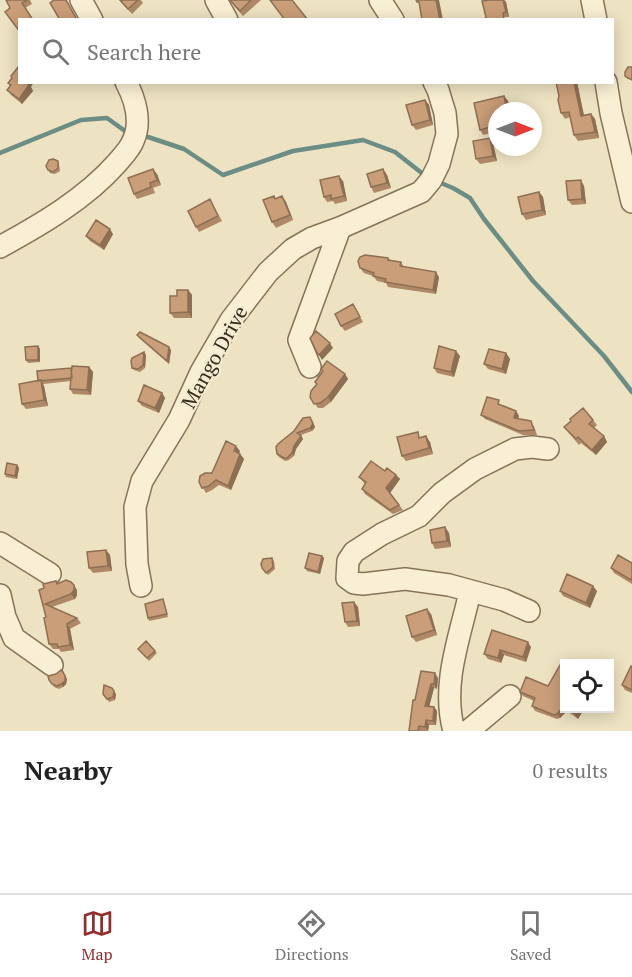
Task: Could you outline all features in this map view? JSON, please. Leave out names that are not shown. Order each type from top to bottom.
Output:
[{"type":"street","points":[[81,0],[91,18]]},
{"type":"street","points":[[216,0],[226,18]]},
{"type":"street","points":[[380,0],[392,18]]},
{"type":"street","points":[[592,0],[596,18]]},
{"type":"street","points":[[0,247],[40,225],[105,177],[123,156],[133,141],[136,128],[136,106],[127,84]]},
{"type":"street","name":"Mango Drive","points":[[141,586],[137,564],[135,507],[142,481],[179,420],[201,372],[231,320],[267,272],[293,249],[312,238],[421,192],[432,180],[447,134],[445,113],[435,84]]},
{"type":"street","points":[[606,84],[632,202]]},
{"type":"street","points":[[310,367],[299,340],[340,228]]},
{"type":"street","points":[[529,611],[504,600],[449,585],[412,579],[354,583],[347,578],[348,561],[354,552],[382,534],[419,516],[442,493],[475,469],[515,449],[532,447],[548,449]]},
{"type":"street","points":[[0,543],[50,574]]},
{"type":"street","points":[[454,731],[449,703],[449,687],[470,592]]},
{"type":"street","points":[[0,596],[5,617],[14,638],[52,665]]},
{"type":"street","points":[[468,731],[510,696]]},
{"type":"building","points":[[6,0],[28,0],[22,3],[32,18],[18,18],[18,29],[5,12],[10,8]]},
{"type":"building","points":[[54,0],[66,0],[76,18],[59,18],[50,3]]},
{"type":"building","points":[[120,0],[138,0],[128,9]]},
{"type":"building","points":[[230,0],[251,0],[240,11]]},
{"type":"building","points":[[270,0],[292,0],[306,18],[284,18]]},
{"type":"building","points":[[416,0],[436,0],[440,18],[422,18],[419,2]]},
{"type":"building","points":[[503,0],[506,12],[503,13],[504,18],[485,18],[482,1]]},
{"type":"building","points":[[18,67],[18,84],[29,85],[19,99],[7,90],[11,85],[8,83]]},
{"type":"building","points":[[628,67],[632,67],[632,80],[625,76]]},
{"type":"building","points":[[556,84],[574,84],[581,116],[591,114],[595,132],[574,135],[569,112],[561,113]]},
{"type":"building","points":[[504,96],[505,102],[488,102],[488,128],[480,130],[474,103]]},
{"type":"building","points":[[425,100],[430,120],[412,125],[406,105]]},
{"type":"building","points":[[488,138],[488,156],[493,156],[476,159],[473,141]]},
{"type":"building","points":[[49,160],[58,161],[58,168],[53,172],[46,166]]},
{"type":"building","points":[[153,169],[157,180],[150,183],[151,187],[134,194],[128,178]]},
{"type":"building","points":[[383,169],[387,183],[371,187],[367,174]]},
{"type":"building","points":[[339,176],[344,196],[331,199],[331,195],[324,197],[320,180]]},
{"type":"building","points":[[581,180],[582,199],[568,200],[566,181]]},
{"type":"building","points":[[539,192],[542,210],[522,214],[518,197]]},
{"type":"building","points":[[274,196],[275,199],[282,196],[290,215],[272,222],[263,200]]},
{"type":"building","points":[[210,199],[218,216],[196,227],[188,211]]},
{"type":"building","points":[[96,220],[110,229],[100,245],[86,236]]},
{"type":"building","points":[[365,255],[401,262],[400,266],[436,272],[433,290],[385,282],[386,279],[373,276],[374,273],[360,268],[358,261]]},
{"type":"building","points":[[177,290],[188,290],[188,312],[170,313],[170,296],[177,296]]},
{"type":"building","points":[[353,304],[360,317],[341,326],[335,314]]},
{"type":"building","points":[[316,331],[330,343],[319,355],[310,338]]},
{"type":"building","points":[[140,332],[169,347],[167,361],[137,335]]},
{"type":"building","points":[[38,346],[38,360],[26,360],[25,347]]},
{"type":"building","points":[[439,346],[456,351],[451,372],[434,368]]},
{"type":"building","points":[[489,349],[506,353],[502,369],[484,364]]},
{"type":"building","points":[[144,352],[143,365],[138,369],[132,368],[132,358]]},
{"type":"building","points":[[327,361],[345,374],[328,397],[314,404],[310,397],[311,391],[317,384],[315,382]]},
{"type":"building","points":[[72,366],[89,367],[87,390],[70,389]]},
{"type":"building","points":[[71,368],[72,378],[38,381],[37,371]]},
{"type":"building","points":[[41,380],[44,400],[22,404],[19,384]]},
{"type":"building","points":[[144,385],[162,393],[155,408],[138,401]]},
{"type":"building","points":[[487,397],[499,400],[498,404],[516,411],[514,418],[531,421],[534,430],[519,431],[481,415]]},
{"type":"building","points":[[583,408],[593,420],[589,424],[604,436],[592,450],[564,427]]},
{"type":"building","points":[[310,417],[313,424],[310,428],[297,433],[301,436],[292,453],[287,458],[277,454],[278,444],[294,431],[303,418]]},
{"type":"building","points":[[418,432],[419,438],[426,436],[429,448],[402,456],[397,437]]},
{"type":"building","points":[[226,441],[236,446],[234,451],[240,454],[228,486],[216,480],[202,488],[199,482],[200,476],[212,473]]},
{"type":"building","points":[[371,461],[385,471],[387,468],[396,475],[386,488],[399,505],[390,510],[362,489],[366,482],[359,477]]},
{"type":"building","points":[[7,463],[17,465],[15,476],[5,474]]},
{"type":"building","points":[[445,527],[447,541],[432,543],[430,530]]},
{"type":"building","points":[[106,550],[108,566],[89,568],[87,552]]},
{"type":"building","points":[[309,553],[322,556],[318,572],[305,568]]},
{"type":"building","points":[[618,555],[632,563],[631,580],[611,568]]},
{"type":"building","points":[[272,558],[273,567],[266,573],[261,564],[263,559]]},
{"type":"building","points":[[567,574],[593,586],[586,603],[560,591]]},
{"type":"building","points":[[66,580],[74,585],[71,594],[45,604],[77,618],[67,624],[70,645],[58,647],[57,644],[49,644],[44,618],[46,617],[39,590],[44,588],[43,584],[56,581],[57,584]]},
{"type":"building","points":[[163,599],[167,614],[148,618],[145,604]]},
{"type":"building","points":[[354,602],[357,621],[345,622],[342,603]]},
{"type":"building","points":[[427,609],[434,630],[412,637],[406,616]]},
{"type":"building","points":[[492,630],[528,642],[523,657],[500,650],[498,658],[484,654]]},
{"type":"building","points":[[146,641],[155,651],[147,658],[138,649]]},
{"type":"building","points":[[560,665],[560,711],[554,715],[532,706],[535,698],[520,692],[526,677],[548,686]]},
{"type":"building","points":[[632,667],[632,690],[622,685]]},
{"type":"building","points":[[61,670],[65,681],[57,686],[52,684],[48,676]]},
{"type":"building","points":[[421,671],[435,673],[434,684],[431,684],[425,706],[434,707],[433,721],[426,720],[425,727],[419,726],[418,731],[409,731],[413,700],[415,700]]},
{"type":"building","points":[[104,685],[112,688],[113,697],[107,699],[103,694]]},
{"type":"waterway","points":[[0,153],[81,120],[107,118],[125,131]]},
{"type":"waterway","points":[[142,135],[184,149],[223,175],[293,151],[363,140],[395,152],[423,174]]},
{"type":"waterway","points":[[436,181],[470,198],[533,281],[604,356],[632,392]]}]
